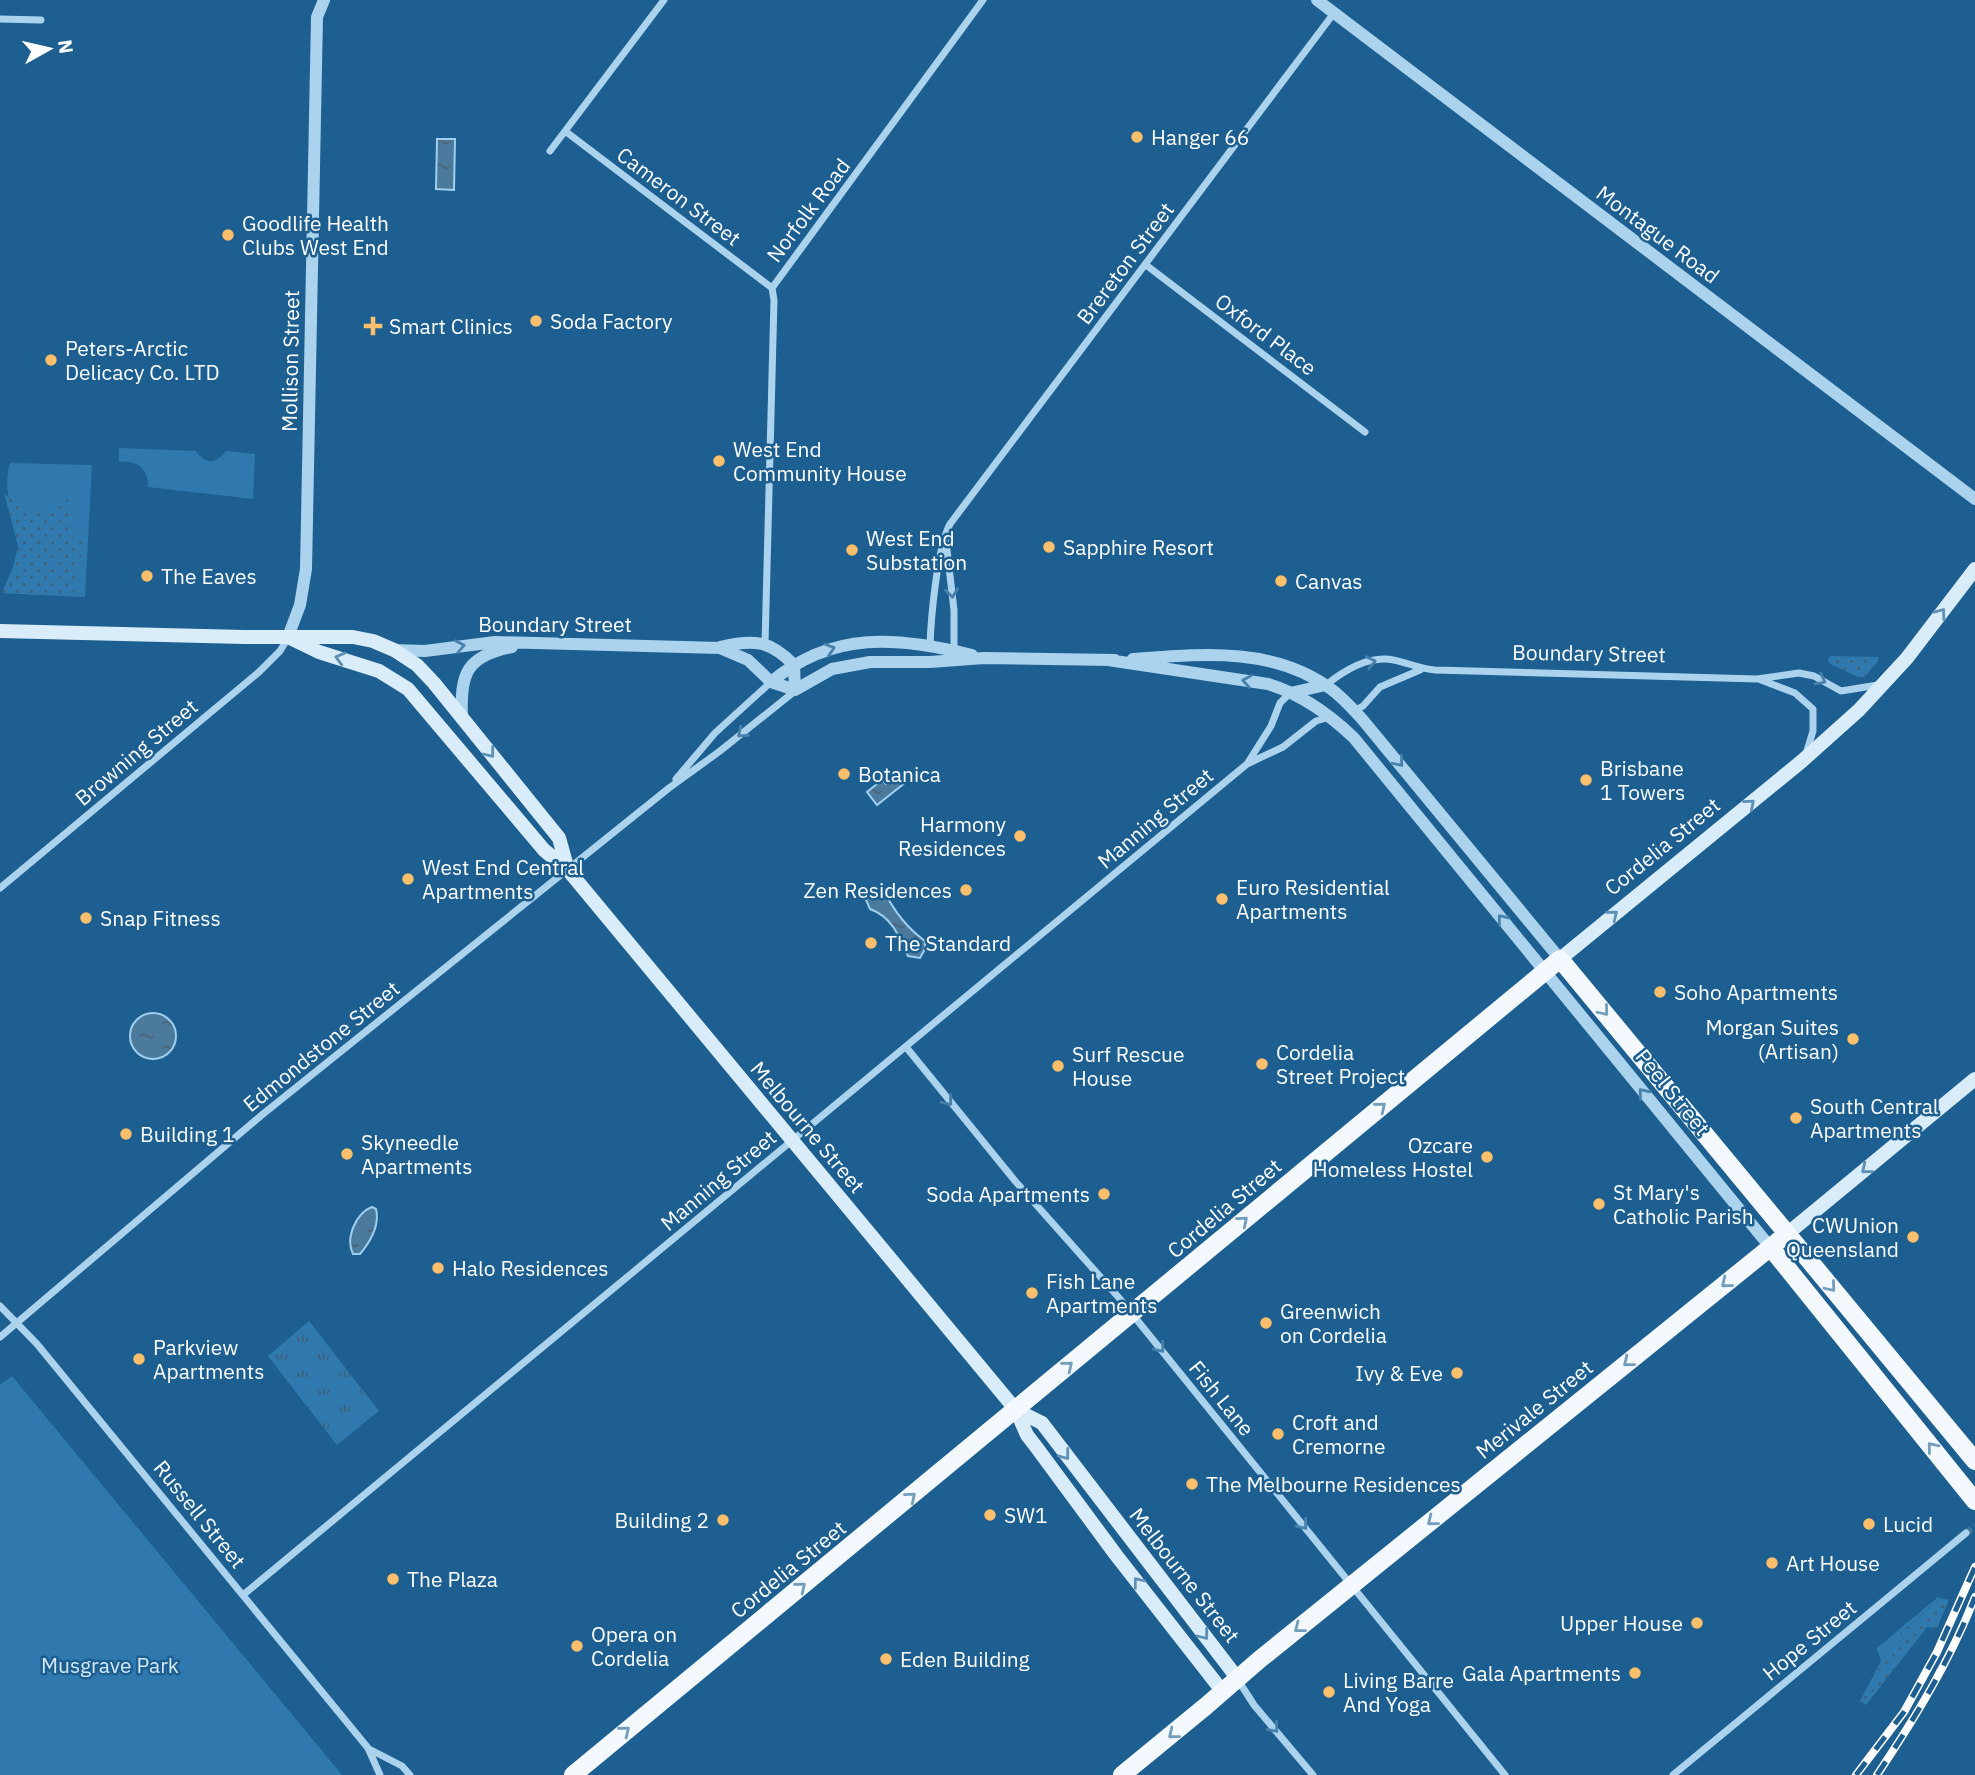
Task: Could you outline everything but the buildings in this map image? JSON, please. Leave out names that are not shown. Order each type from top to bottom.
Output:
[{"type":"main road","name":"Cordelia Street","points":[[573,1775],[1802,761],[1859,710],[1907,658],[1975,569]]},
{"type":"main road","points":[[0,631],[288,637]]},
{"type":"main road","name":"Melbourne Street","points":[[288,637],[353,637],[373,641],[394,650],[424,672],[559,838],[568,870]]},
{"type":"main road","name":"Melbourne Street","points":[[288,637],[319,652],[379,670],[400,683],[424,706],[477,773],[544,850],[568,870],[1016,1410],[1027,1435],[1223,1692]]},
{"type":"main road","name":"Peel Street","points":[[1560,958],[1975,1461]]},
{"type":"main road","name":"Merivale Street","points":[[1122,1775],[1975,1079]]},
{"type":"main road","name":"Peel Street","points":[[1771,1248],[1975,1501]]},
{"type":"main road","name":"Melbourne Street","points":[[1016,1410],[1042,1423],[1238,1679]]},
{"type":"street","name":"Mollison Street","points":[[288,637],[300,605],[306,569],[317,17],[324,0]]},
{"type":"street","points":[[550,151],[664,0]]},
{"type":"street","name":"Norfolk Road","points":[[765,644],[774,300],[772,288],[983,0]]},
{"type":"street","name":"Montague Road","points":[[1317,0],[1975,499]]},
{"type":"street","name":"Brereton Street","points":[[930,645],[934,599],[945,535],[956,516],[1334,13]]},
{"type":"street","points":[[0,19],[41,20]]},
{"type":"street","name":"Cameron Street","points":[[565,131],[772,288]]},
{"type":"street","name":"Oxford Place","points":[[1146,265],[1365,432]]},
{"type":"street","points":[[945,535],[954,610],[954,651]]},
{"type":"street","name":"Browning Street","points":[[0,888],[259,672],[274,658],[288,637]]},
{"type":"street","name":"Boundary Street","points":[[716,648],[742,642],[765,644]]},
{"type":"street","points":[[771,682],[794,665],[819,652],[848,644],[870,642],[930,645],[984,658]]},
{"type":"street","name":"Boundary Street","points":[[394,650],[425,651],[481,643],[728,649],[754,665],[771,682],[795,690]]},
{"type":"street","points":[[462,717],[461,685],[470,668],[489,653],[526,644]]},
{"type":"street","points":[[765,644],[779,650],[794,665],[795,690],[819,675],[852,664],[984,658],[1108,660],[1203,655],[1250,657],[1291,667],[1326,685],[1354,710]]},
{"type":"street","name":"Boundary Street","points":[[1326,685],[1350,668],[1387,659],[1421,670],[1757,678],[1804,673],[1846,691],[1883,684]]},
{"type":"street","points":[[1108,660],[1281,688],[1332,716],[1354,710]]},
{"type":"street","name":"Boundary Street","points":[[1354,710],[1363,706],[1380,687],[1421,670]]},
{"type":"street","name":"Boundary Street","points":[[1757,678],[1795,693],[1813,709],[1813,731],[1802,761]]},
{"type":"street","name":"Edmondstone Street","points":[[669,788],[715,733],[771,682]]},
{"type":"street","points":[[1290,693],[1326,685]]},
{"type":"street","name":"Edmondstone Street","points":[[0,1337],[264,1114],[795,690]]},
{"type":"street","name":"Manning Street","points":[[1247,764],[1271,726],[1280,703],[1290,693]]},
{"type":"street","name":"Peel Street","points":[[1354,710],[1560,958]]},
{"type":"street","name":"Manning Street","points":[[243,1595],[1247,764],[1283,747],[1316,721],[1332,716]]},
{"type":"street","name":"Peel Street","points":[[1332,716],[1354,738],[1771,1248]]},
{"type":"street","name":"Fish Lane","points":[[906,1047],[1016,1182],[1132,1314],[1505,1775]]},
{"type":"street","name":"Russell Street","points":[[0,1306],[37,1344],[369,1748],[380,1775]]},
{"type":"street","name":"Hope Street","points":[[1673,1775],[1966,1533]]},
{"type":"street","name":"Melbourne Street","points":[[1238,1679],[1254,1704],[1313,1775]]},
{"type":"street","name":"Russell Street","points":[[369,1748],[402,1766],[410,1775]]},
{"type":"green space","points":[[119,448],[196,451],[207,461],[218,458],[226,451],[255,454],[253,499],[148,487],[144,470],[131,462],[119,462]]},
{"type":"green space","points":[[10,463],[92,465],[85,597],[2,593],[14,565],[18,547],[7,486]]},
{"type":"green space","points":[[4,493],[21,507],[36,513],[52,510],[70,497],[74,513],[67,532],[83,543],[83,553],[76,566],[83,578],[77,587],[85,597],[2,593],[18,546]]},
{"type":"green space","points":[[1830,656],[1878,657],[1878,661],[1865,677],[1858,677],[1830,664]]},
{"type":"green space","points":[[309,1321],[379,1411],[337,1445],[268,1356]]},
{"type":"green space","name":"Musgrave Park","points":[[12,1376],[342,1775],[0,1775],[0,1385]]},
{"type":"green space","points":[[1940,1598],[1900,1634],[1904,1638],[1881,1661],[1877,1648]]},
{"type":"green space","points":[[1940,1598],[1949,1600],[1937,1628],[1927,1627],[1866,1705],[1860,1701],[1881,1661],[1904,1638],[1900,1634]]},
{"type":"water","points":[[437,139],[455,139],[454,190],[436,189]]},
{"type":"water","points":[[899,774],[906,782],[877,805],[867,792],[882,780],[886,784]]},
{"type":"water","points":[[875,889],[884,891],[902,919],[925,941],[925,949],[920,958],[908,956],[889,922],[870,909],[866,900],[869,893]]},
{"type":"water","points":[[153,1013],[169,1020],[176,1036],[169,1052],[153,1059],[137,1052],[130,1036],[137,1020]]},
{"type":"water","points":[[372,1207],[376,1209],[377,1215],[374,1233],[360,1254],[353,1254],[351,1234],[357,1220]]},
{"type":"tunnel","points":[[1966,1533],[1975,1526]]},
{"type":"railway","points":[[1856,1775],[1904,1712],[1937,1652],[1975,1567]]},
{"type":"railway","points":[[1877,1775],[1931,1689],[1975,1597]]},
{"type":"place","name":"Hanger 66","points":[[1137,137]]},
{"type":"place","name":"Goodlife Health Clubs West End","points":[[228,235]]},
{"type":"place","name":"Soda Factory","points":[[536,321]]},
{"type":"place","name":"Smart Clinics","points":[[373,326]]},
{"type":"place","name":"Peters-Arctic Delicacy Co. LTD","points":[[51,360]]},
{"type":"place","name":"West End Community House","points":[[719,461]]},
{"type":"place","name":"Sapphire Resort","points":[[1049,547]]},
{"type":"place","name":"West End Substation","points":[[852,550]]},
{"type":"place","name":"The Eaves","points":[[147,576]]},
{"type":"place","name":"Canvas","points":[[1281,581]]},
{"type":"place","name":"Botanica","points":[[844,774]]},
{"type":"place","name":"Brisbane 1 Towers","points":[[1586,780]]},
{"type":"place","name":"Harmony Residences","points":[[1020,836]]},
{"type":"place","name":"West End Central Apartments","points":[[408,879]]},
{"type":"place","name":"Zen Residences","points":[[966,890]]},
{"type":"place","name":"Euro Residential Apartments","points":[[1222,899]]},
{"type":"place","name":"Snap Fitness","points":[[86,918]]},
{"type":"place","name":"The Standard","points":[[871,943]]},
{"type":"place","name":"Soho Apartments","points":[[1660,992]]},
{"type":"place","name":"Morgan Suites (Artisan)","points":[[1853,1039]]},
{"type":"place","name":"Cordelia Street Project","points":[[1262,1064]]},
{"type":"place","name":"Surf Rescue House","points":[[1058,1066]]},
{"type":"place","name":"South Central Apartments","points":[[1796,1118]]},
{"type":"place","name":"Building 1","points":[[126,1134]]},
{"type":"place","name":"Skyneedle Apartments","points":[[347,1154]]},
{"type":"place","name":"Ozcare Homeless Hostel","points":[[1487,1157]]},
{"type":"place","name":"Soda Apartments","points":[[1104,1194]]},
{"type":"place","name":"St Mary's Catholic Parish","points":[[1599,1204]]},
{"type":"place","name":"CWUnion Queensland","points":[[1913,1237]]},
{"type":"place","name":"Halo Residences","points":[[438,1268]]},
{"type":"place","name":"Fish Lane Apartments","points":[[1032,1293]]},
{"type":"place","name":"Greenwich on Cordelia","points":[[1266,1323]]},
{"type":"place","name":"Parkview Apartments","points":[[139,1359]]},
{"type":"place","name":"Ivy & Eve","points":[[1457,1373]]},
{"type":"place","name":"Croft and Cremorne","points":[[1278,1434]]},
{"type":"place","name":"The Melbourne Residences","points":[[1192,1484]]},
{"type":"place","name":"SW1","points":[[990,1515]]},
{"type":"place","name":"Building 2","points":[[723,1520]]},
{"type":"place","name":"Lucid","points":[[1869,1524]]},
{"type":"place","name":"Art House","points":[[1772,1563]]},
{"type":"place","name":"The Plaza","points":[[393,1579]]},
{"type":"place","name":"Upper House","points":[[1697,1623]]},
{"type":"place","name":"Opera on Cordelia","points":[[577,1646]]},
{"type":"place","name":"Eden Building","points":[[886,1659]]},
{"type":"place","name":"Gala Apartments","points":[[1635,1673]]},
{"type":"place","name":"Living Barre And Yoga","points":[[1329,1692]]}]
